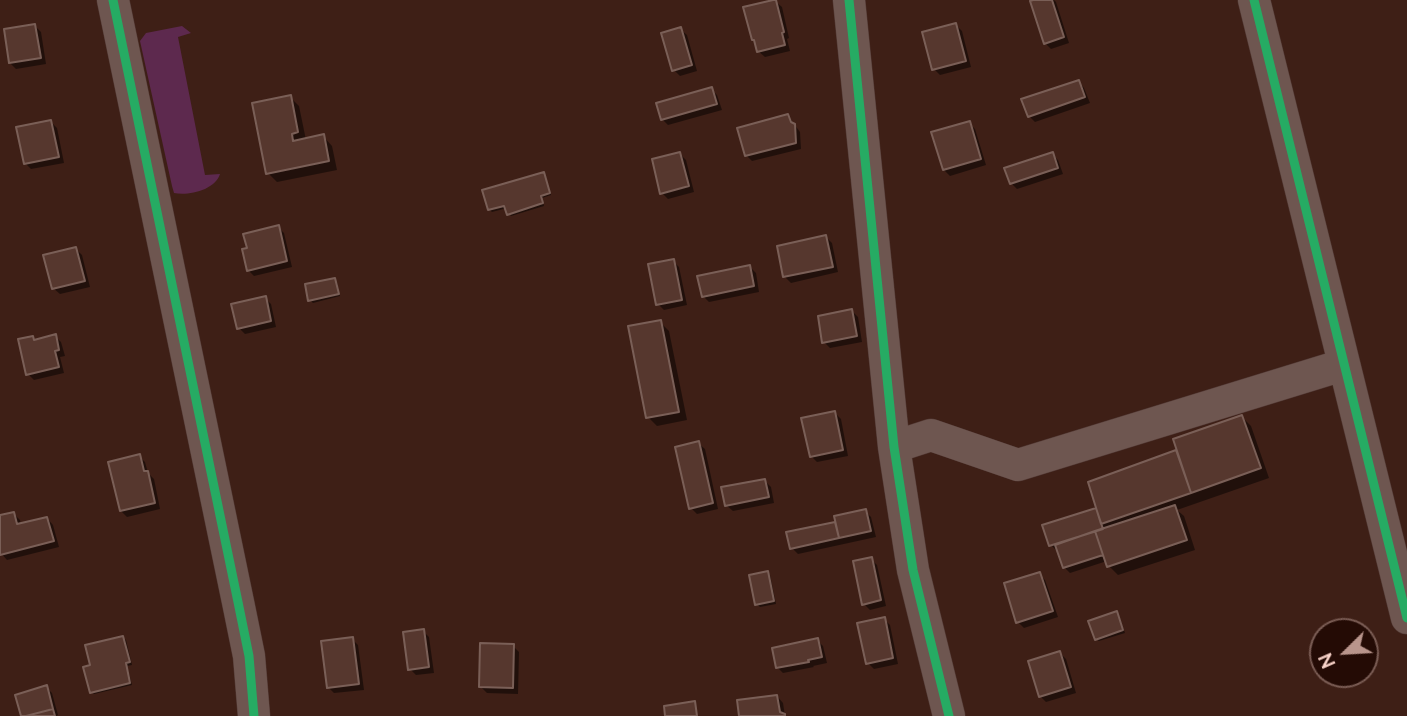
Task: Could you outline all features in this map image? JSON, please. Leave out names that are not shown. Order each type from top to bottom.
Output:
[{"type":"street","points":[[113,0],[249,656],[254,716]]},
{"type":"street","points":[[849,0],[894,447],[914,570],[949,716]]},
{"type":"street","points":[[1254,0],[1407,618]]},
{"type":"street","points":[[894,447],[931,435],[1018,465],[1343,365]]},
{"type":"shaded area","points":[[182,26],[191,33],[178,37],[205,175],[220,174],[207,188],[180,194],[174,193],[172,186],[140,41],[146,33]]},
{"type":"building","points":[[776,0],[785,45],[757,52],[743,7]]},
{"type":"building","points":[[1052,0],[1064,37],[1044,44],[1030,1]]},
{"type":"building","points":[[956,23],[966,61],[932,70],[922,32]]},
{"type":"building","points":[[35,24],[41,58],[9,63],[4,29]]},
{"type":"building","points":[[681,27],[692,65],[672,71],[661,33]]},
{"type":"building","points":[[1079,80],[1085,97],[1028,117],[1021,99]]},
{"type":"building","points":[[712,87],[717,104],[661,120],[656,103]]},
{"type":"building","points":[[291,95],[298,132],[292,134],[293,141],[324,134],[329,161],[266,174],[252,103]]},
{"type":"building","points":[[788,114],[791,122],[795,124],[796,143],[745,156],[737,128]]},
{"type":"building","points":[[51,120],[59,157],[24,164],[16,127]]},
{"type":"building","points":[[970,121],[981,159],[943,170],[931,132]]},
{"type":"building","points":[[680,152],[689,186],[660,194],[652,159]]},
{"type":"building","points":[[1053,152],[1058,168],[1010,184],[1004,168]]},
{"type":"building","points":[[544,172],[550,193],[541,196],[543,203],[507,215],[504,206],[488,210],[482,190]]},
{"type":"building","points":[[279,225],[287,261],[247,271],[242,249],[247,248],[243,234]]},
{"type":"building","points":[[826,235],[833,267],[783,277],[777,246]]},
{"type":"building","points":[[76,247],[85,281],[52,289],[43,255]]},
{"type":"building","points":[[674,259],[682,300],[656,305],[648,264]]},
{"type":"building","points":[[750,265],[754,286],[702,297],[697,276]]},
{"type":"building","points":[[335,278],[339,294],[308,301],[305,284]]},
{"type":"building","points":[[266,296],[271,321],[237,329],[231,304]]},
{"type":"building","points":[[852,309],[857,336],[822,343],[818,316]]},
{"type":"building","points":[[661,320],[679,412],[646,418],[628,326]]},
{"type":"building","points":[[56,334],[59,350],[55,351],[59,367],[26,375],[18,339],[33,336],[34,340]]},
{"type":"building","points":[[835,411],[843,450],[810,457],[801,418]]},
{"type":"building","points":[[1242,415],[1261,468],[1191,493],[1173,439]]},
{"type":"building","points":[[699,441],[713,503],[689,509],[675,447]]},
{"type":"building","points":[[1176,450],[1191,493],[1101,524],[1088,482]]},
{"type":"building","points":[[140,454],[144,471],[148,471],[155,503],[120,511],[108,462]]},
{"type":"building","points":[[765,479],[769,497],[725,506],[721,487]]},
{"type":"building","points":[[1175,505],[1187,540],[1107,567],[1095,531]]},
{"type":"building","points":[[1096,508],[1103,529],[1049,546],[1042,525]]},
{"type":"building","points":[[866,509],[871,531],[839,538],[834,516]]},
{"type":"building","points":[[14,512],[17,524],[47,517],[54,541],[0,555],[0,515]]},
{"type":"building","points":[[835,522],[839,538],[790,549],[786,532]]},
{"type":"building","points":[[1095,531],[1103,555],[1063,568],[1055,545]]},
{"type":"building","points":[[872,557],[881,600],[862,605],[853,561]]},
{"type":"building","points":[[768,571],[774,601],[755,605],[749,575]]},
{"type":"building","points":[[1040,572],[1053,611],[1016,623],[1004,583]]},
{"type":"building","points":[[1117,611],[1123,630],[1095,640],[1088,621]]},
{"type":"building","points":[[885,617],[893,658],[866,664],[857,623]]},
{"type":"building","points":[[424,629],[429,667],[408,670],[403,632]]},
{"type":"building","points":[[123,636],[130,662],[126,663],[130,683],[90,693],[83,667],[90,665],[85,645]]},
{"type":"building","points":[[353,637],[359,684],[327,688],[321,641]]},
{"type":"building","points":[[818,638],[822,657],[776,668],[772,648]]},
{"type":"building","points":[[480,643],[514,644],[513,688],[479,687]]},
{"type":"building","points":[[1060,651],[1071,687],[1039,697],[1028,661]]},
{"type":"building","points":[[47,685],[53,709],[21,716],[15,695]]},
{"type":"building","points":[[777,695],[780,712],[785,716],[739,716],[737,700]]},
{"type":"building","points":[[695,701],[697,716],[665,716],[664,706]]},
{"type":"building","points":[[53,709],[55,716],[26,716]]},
{"type":"cycle path","points":[[113,0],[249,656],[254,716]]},
{"type":"cycle path","points":[[849,0],[894,447],[913,570],[949,716]]},
{"type":"cycle path","points":[[1254,0],[1407,618]]}]
